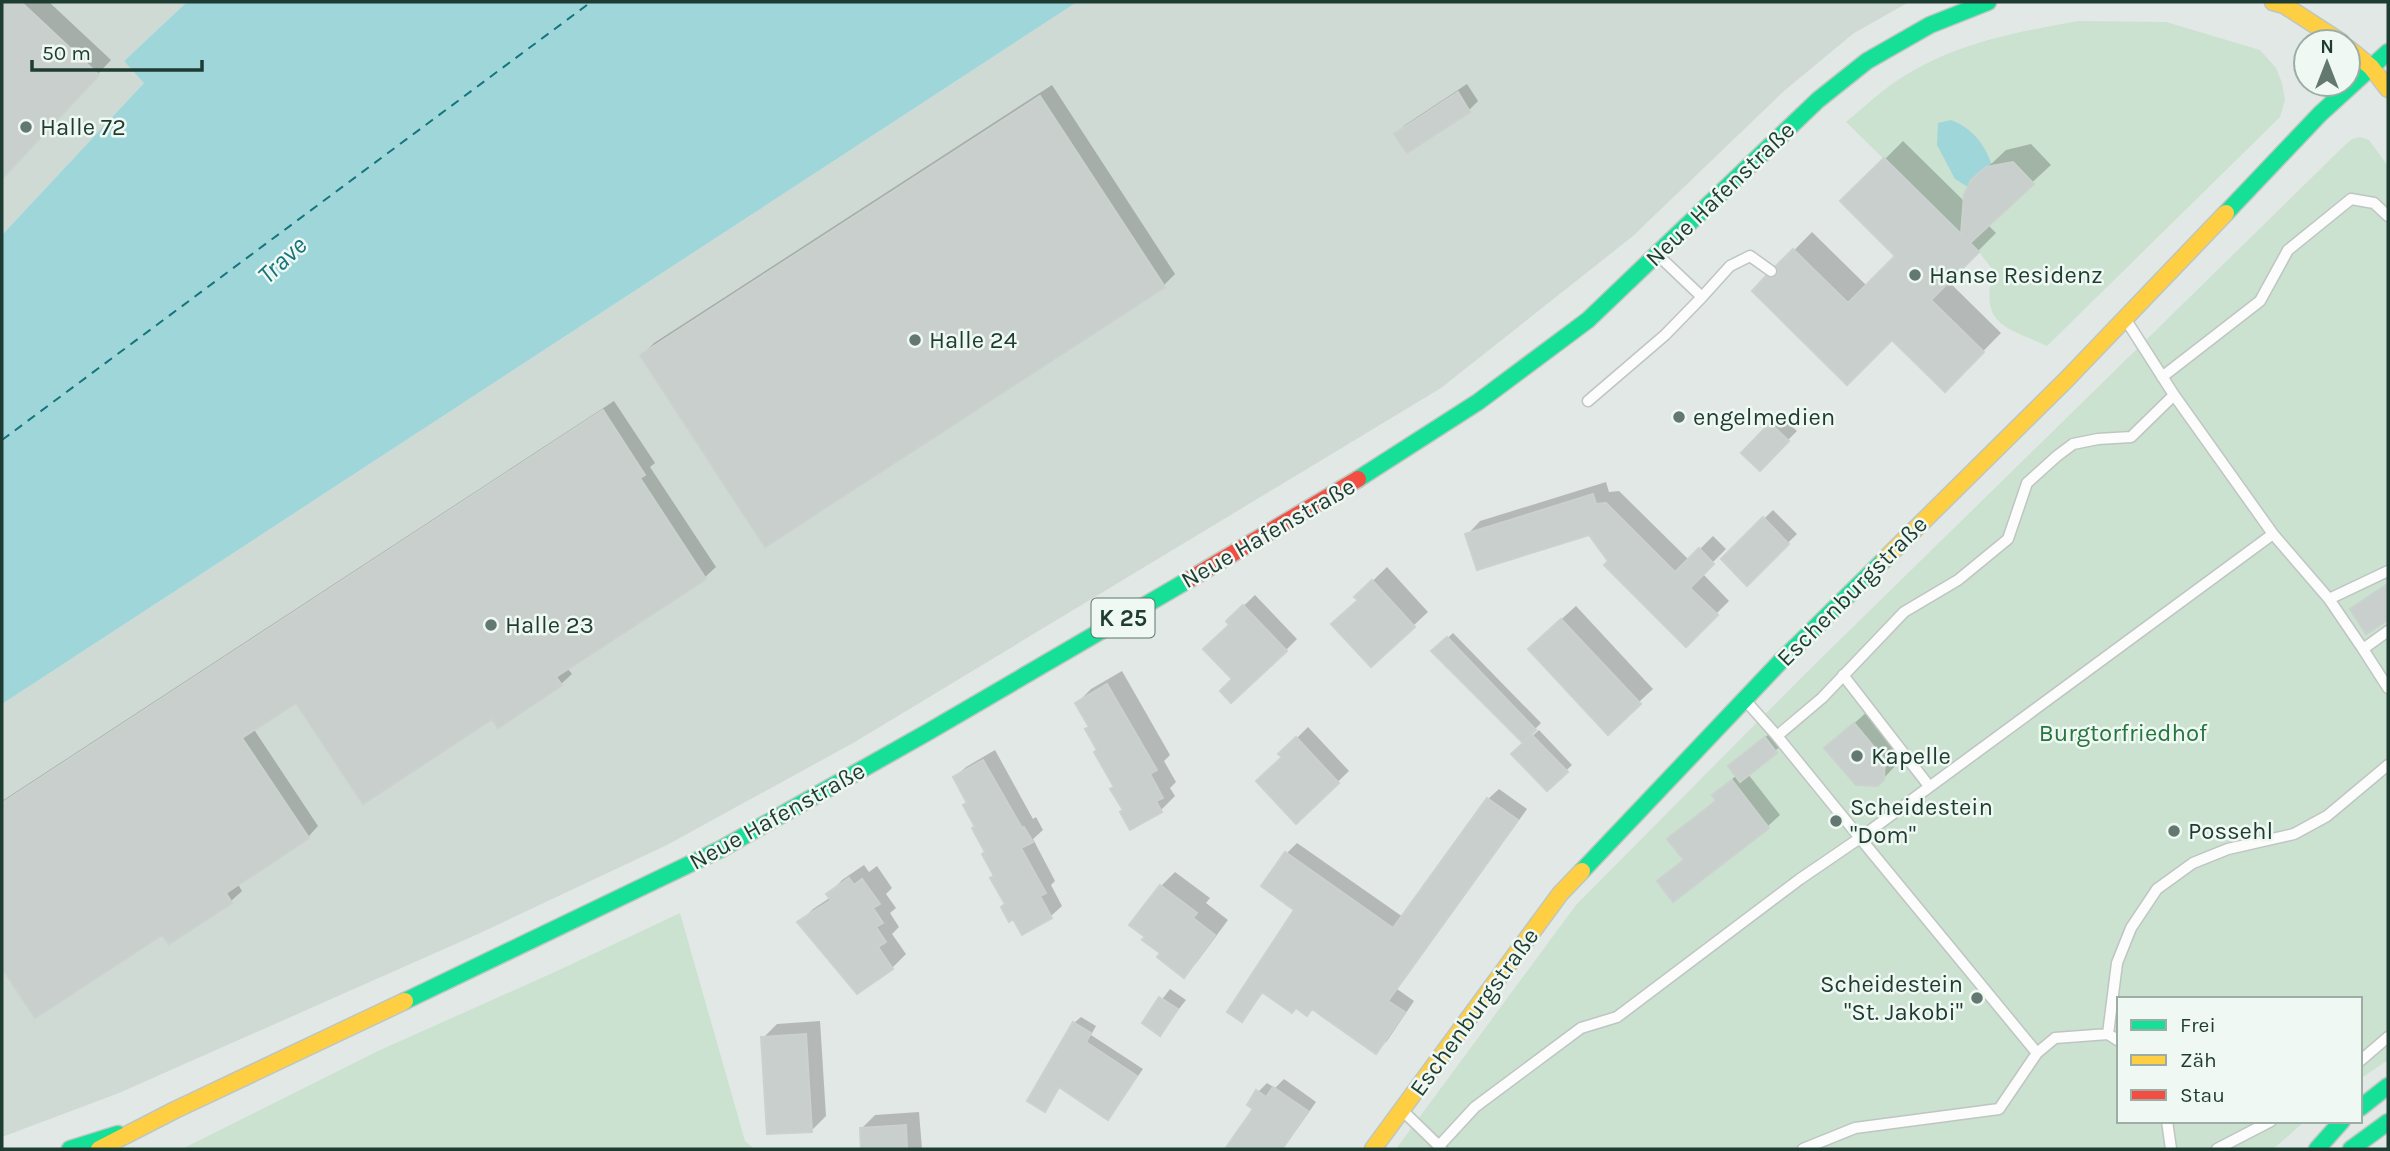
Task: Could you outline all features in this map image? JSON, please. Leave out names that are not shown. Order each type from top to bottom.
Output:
[{"type":"main road","name":"Neue Hafenstraße","points":[[143,1126],[709,855],[916,739],[1402,452],[1478,402],[1588,320],[1818,100],[1867,61],[1930,25],[1988,2]]},
{"type":"main road","points":[[2273,2],[2284,5],[2319,28]]},
{"type":"main road","name":"Eschenburgstraße","points":[[1374,1149],[1560,894],[1790,651],[2067,379],[2320,114],[2388,52]]},
{"type":"main road","points":[[2362,60],[2388,89]]},
{"type":"main road","points":[[2362,1106],[2388,1086]]},
{"type":"main road","points":[[2351,1149],[2388,1122]]},
{"type":"main road","points":[[2317,1149],[2340,1123]]},
{"type":"main road","name":"K 25","points":[[70,1149],[143,1126]]},
{"type":"main road","name":"K 25","points":[[99,1149],[143,1126]]},
{"type":"main road","name":"K 25","points":[[109,1149],[143,1126]]},
{"type":"lane","points":[[2162,377],[2260,301],[2288,250],[2351,199],[2374,203],[2388,216]]},
{"type":"lane","points":[[1658,255],[1702,297]]},
{"type":"lane","points":[[1588,401],[1665,335],[1730,266],[1750,256],[1771,271]]},
{"type":"lane","points":[[2125,317],[2174,395],[2273,534],[2329,599],[2388,688]]},
{"type":"lane","points":[[1777,736],[1822,698],[1904,612],[1958,580],[2008,539],[2027,483],[2057,456],[2073,444],[2131,437],[2174,395]]},
{"type":"lane","points":[[1402,1110],[1441,1147],[1475,1107],[1581,1028],[1617,1017],[1800,879],[1860,838],[2273,534]]},
{"type":"lane","points":[[2329,599],[2388,571]]},
{"type":"lane","points":[[2363,649],[2388,631]]},
{"type":"lane","points":[[1843,675],[1929,786]]},
{"type":"lane","points":[[1745,699],[2037,1053]]},
{"type":"lane","points":[[2108,1034],[2117,963],[2131,928],[2157,889],[2193,863],[2228,849],[2294,834],[2327,816],[2388,765]]},
{"type":"lane","points":[[1803,1149],[1855,1128],[1999,1109],[2037,1053],[2055,1038],[2108,1034],[2117,1040]]},
{"type":"lane","points":[[2362,1059],[2388,1037]]},
{"type":"lane","points":[[2167,1123],[2171,1149]]},
{"type":"lane","points":[[2217,1149],[2267,1123]]},
{"type":"shaded area","points":[[2,2],[187,2],[124,61],[145,82],[2,235]]},
{"type":"shaded area","points":[[1077,2],[1909,2],[1854,33],[1784,91],[1633,236],[1441,388],[853,743],[667,845],[478,934],[119,1093],[2,1137],[2,704]]},
{"type":"green space","points":[[2078,21],[2166,22],[2260,50],[2276,68],[2285,100],[2280,117],[2047,346],[2007,328],[1999,321],[1990,302],[1993,270],[1979,252],[1846,122],[1894,83],[1943,56],[1987,40]]},
{"type":"green space","name":"Burgtorfriedhof","points":[[2360,137],[2369,140],[2388,166],[2388,1060],[2362,1078],[2362,997],[2117,997],[2117,1123],[2303,1123],[2273,1149],[1396,1149],[1576,905],[1804,675],[2352,139]]},
{"type":"green space","points":[[680,913],[745,1141],[754,1149],[182,1149],[378,1051]]},
{"type":"water","name":"Trave","points":[[187,2],[1077,2],[2,704],[2,235],[144,83],[124,61]]},
{"type":"water","points":[[1951,120],[1977,138],[1992,165],[1986,167],[1968,187],[1955,179],[1937,145],[1938,123]]},
{"type":"building","name":"Halle 72","points":[[2,2],[21,2],[99,75],[2,179]]},
{"type":"building","points":[[1458,92],[1470,112],[1407,153],[1394,134]]},
{"type":"building","name":"Halle 24","points":[[1040,96],[1165,287],[765,547],[640,355]]},
{"type":"building","name":"Hanse Residenz","points":[[1884,158],[1961,234],[1964,195],[1971,180],[1986,167],[2013,162],[2034,184],[1970,243],[1979,252],[1931,300],[1984,352],[1945,392],[1892,340],[1847,385],[1752,291],[1766,276],[1777,276],[1776,266],[1793,249],[1848,303],[1895,256],[1840,201]]},
{"type":"building","points":[[603,410],[645,475],[640,478],[706,579],[556,677],[562,685],[498,728],[492,719],[363,804],[296,703],[242,738],[309,838],[226,893],[232,903],[169,944],[162,935],[35,1018],[2,968],[2,803]]},
{"type":"building","points":[[1770,423],[1789,441],[1760,471],[1741,453]]},
{"type":"building","points":[[1593,494],[1596,504],[1606,503],[1675,572],[1699,548],[1714,564],[1690,588],[1718,615],[1686,647],[1604,565],[1608,561],[1589,535],[1477,570],[1465,534]]},
{"type":"building","points":[[1763,517],[1789,544],[1747,586],[1721,559]]},
{"type":"building","points":[[1372,580],[1415,627],[1371,667],[1331,624],[1358,600],[1354,597]]},
{"type":"building","points":[[2388,584],[2388,620],[2366,634],[2350,609]]},
{"type":"building","points":[[1243,605],[1287,651],[1231,703],[1220,691],[1232,679],[1203,649],[1229,625],[1226,621]]},
{"type":"building","points":[[1561,619],[1641,704],[1608,735],[1528,649]]},
{"type":"building","points":[[1447,637],[1536,730],[1525,741],[1532,735],[1568,772],[1547,791],[1511,754],[1523,743],[1431,651]]},
{"type":"building","points":[[1107,684],[1157,770],[1150,774],[1163,798],[1156,801],[1162,812],[1130,830],[1120,812],[1123,810],[1110,789],[1114,787],[1094,752],[1097,750],[1085,729],[1089,727],[1075,703]]},
{"type":"building","name":"Kapelle","points":[[1854,723],[1885,760],[1884,780],[1877,786],[1856,785],[1824,748]]},
{"type":"building","points":[[1296,737],[1339,783],[1296,824],[1256,781],[1282,757],[1278,754]]},
{"type":"building","points":[[1765,737],[1777,753],[1740,782],[1728,766]]},
{"type":"building","points":[[983,760],[1022,828],[1024,827],[1033,842],[1021,848],[1046,893],[1040,896],[1052,918],[1022,935],[1013,919],[1009,922],[1001,907],[1005,904],[990,878],[994,876],[982,854],[985,852],[972,828],[975,827],[963,805],[967,803],[953,777]]},
{"type":"building","points":[[1732,780],[1769,828],[1673,902],[1657,881],[1684,860],[1667,839],[1716,801],[1712,795]]},
{"type":"building","points":[[1487,798],[1518,820],[1388,1001],[1405,1012],[1376,1054],[1312,1009],[1307,1016],[1296,1008],[1292,1013],[1262,992],[1242,1022],[1227,1012],[1294,910],[1261,886],[1285,852],[1393,928]]},
{"type":"building","points":[[849,878],[854,885],[862,879],[880,904],[873,908],[883,923],[876,927],[886,942],[878,947],[893,969],[857,994],[797,922],[831,900],[826,894]]},
{"type":"building","points":[[1160,885],[1197,913],[1193,918],[1215,935],[1184,978],[1157,957],[1160,953],[1142,940],[1145,937],[1129,925]]},
{"type":"building","points":[[1159,997],[1178,1009],[1160,1036],[1142,1023]]},
{"type":"building","points":[[1073,1022],[1091,1033],[1086,1042],[1137,1076],[1108,1120],[1059,1087],[1045,1112],[1027,1101]]},
{"type":"building","points":[[806,1034],[812,1132],[767,1134],[761,1037]]},
{"type":"building","points":[[1273,1087],[1308,1111],[1282,1149],[1225,1149],[1253,1109],[1247,1105],[1256,1090],[1266,1097]]},
{"type":"building","points":[[906,1125],[907,1149],[861,1149],[860,1128]]},
{"type":"ferry route","points":[[2,440],[591,2]]},
{"type":"traffic: fast","points":[[1358,479],[1478,402],[1588,320],[1818,100],[1867,61],[1930,25],[1988,2]]},
{"type":"traffic: fast","points":[[2226,213],[2320,114],[2388,52]]},
{"type":"traffic: fast","points":[[1582,871],[1781,661],[1884,560]]},
{"type":"traffic: fast","points":[[405,1001],[721,849],[1190,579]]},
{"type":"traffic: fast","points":[[2362,1106],[2388,1086]]},
{"type":"traffic: fast","points":[[2351,1149],[2388,1122]]},
{"type":"traffic: fast","points":[[2317,1149],[2340,1123]]},
{"type":"traffic: fast","points":[[70,1149],[118,1134]]},
{"type":"traffic: slow","points":[[2273,2],[2284,5],[2319,28]]},
{"type":"traffic: slow","points":[[2362,60],[2388,89]]},
{"type":"traffic: slow","points":[[1884,560],[2067,379],[2226,213]]},
{"type":"traffic: slow","points":[[1373,1149],[1560,894],[1582,871]]},
{"type":"traffic: slow","points":[[99,1149],[405,1001]]},
{"type":"traffic: jam","points":[[1190,579],[1358,479]]},
{"type":"place","name":"Halle 72","points":[[26,127]]},
{"type":"place","name":"Hanse Residenz","points":[[1915,275]]},
{"type":"place","name":"Halle 24","points":[[915,340]]},
{"type":"place","name":"engelmedien","points":[[1679,417]]},
{"type":"place","name":"Halle 23","points":[[491,625]]},
{"type":"place","name":"Kapelle","points":[[1857,756]]},
{"type":"place","name":"Scheidestein \"Dom\"","points":[[1836,821]]},
{"type":"place","name":"Possehl","points":[[2174,831]]},
{"type":"place","name":"Scheidestein \"St. Jakobi\"","points":[[1977,998]]}]
